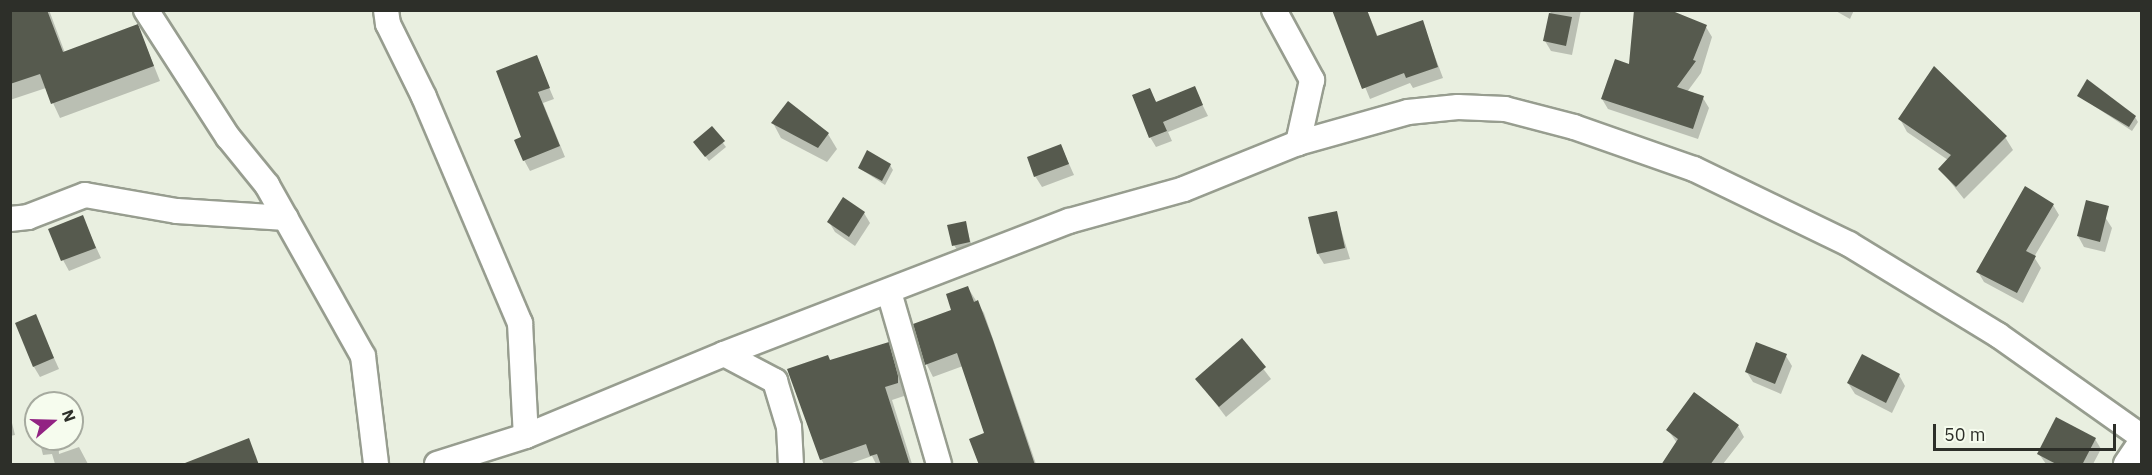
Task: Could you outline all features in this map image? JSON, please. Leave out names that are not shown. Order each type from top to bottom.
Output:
[{"type":"street","points":[[146,10],[286,218],[363,356],[376,465]]},
{"type":"street","points":[[386,10],[388,24],[424,97],[520,323],[526,436]]},
{"type":"street","points":[[1274,10],[1312,80],[1298,143]]},
{"type":"street","points":[[437,465],[526,436],[724,354],[1069,221],[1184,189],[1298,143],[1408,112],[1458,107],[1505,110],[1564,125],[1672,162],[1848,244],[1998,335],[2142,439],[2126,465]]},
{"type":"street","points":[[10,219],[28,217],[85,195],[177,211],[286,218]]},
{"type":"street","points":[[889,292],[939,465]]},
{"type":"street","points":[[724,354],[775,381],[789,427],[791,465]]},
{"type":"building","points":[[10,10],[47,10],[63,52],[138,24],[154,66],[51,104],[40,74],[10,84]]},
{"type":"building","points":[[1332,10],[1367,10],[1377,36],[1423,20],[1438,67],[1406,78],[1404,73],[1362,89]]},
{"type":"building","points":[[1634,10],[1670,10],[1707,25],[1693,60],[1696,61],[1677,87],[1704,96],[1693,129],[1601,99],[1615,59],[1629,64]]},
{"type":"building","points":[[1549,13],[1572,17],[1566,46],[1543,41]]},
{"type":"building","points":[[537,55],[550,88],[538,92],[560,146],[523,161],[514,140],[521,137],[496,71]]},
{"type":"building","points":[[1934,66],[2007,136],[1956,187],[1938,169],[1951,155],[1898,119]]},
{"type":"building","points":[[2087,79],[2136,116],[2129,127],[2077,96]]},
{"type":"building","points":[[1195,86],[1203,105],[1163,122],[1167,131],[1149,138],[1132,95],[1150,88],[1156,102]]},
{"type":"building","points":[[788,101],[829,133],[818,148],[771,123]]},
{"type":"building","points":[[712,126],[725,141],[705,157],[693,142]]},
{"type":"building","points":[[1061,144],[1069,164],[1034,177],[1027,157]]},
{"type":"building","points":[[867,150],[891,164],[882,181],[858,168]]},
{"type":"building","points":[[2025,186],[2054,204],[2026,251],[2036,256],[2017,293],[1976,272]]},
{"type":"building","points":[[843,197],[865,212],[849,237],[827,222]]},
{"type":"building","points":[[2086,200],[2109,206],[2100,242],[2077,236]]},
{"type":"building","points":[[1337,211],[1345,248],[1317,254],[1308,217]]},
{"type":"building","points":[[83,215],[96,248],[61,261],[48,229]]},
{"type":"building","points":[[966,221],[970,242],[952,246],[947,225]]},
{"type":"building","points":[[968,286],[974,302],[978,300],[993,340],[1035,465],[979,465],[969,439],[984,433],[957,353],[925,365],[913,324],[951,310],[946,294]]},
{"type":"building","points":[[36,314],[54,358],[33,367],[15,323]]},
{"type":"building","points":[[1242,338],[1266,367],[1219,407],[1195,379]]},
{"type":"building","points":[[889,342],[898,383],[885,387],[910,465],[881,465],[877,454],[870,456],[866,444],[820,460],[787,369],[828,355],[830,360]]},
{"type":"building","points":[[1756,342],[1787,354],[1775,384],[1745,372]]},
{"type":"building","points":[[1862,354],[1900,374],[1886,403],[1847,383]]},
{"type":"building","points":[[1694,392],[1739,425],[1710,465],[1661,465],[1678,439],[1666,430]]},
{"type":"building","points":[[2056,417],[2096,438],[2082,465],[2058,465],[2037,454]]},
{"type":"building","points":[[249,438],[259,465],[185,465],[185,463]]}]
